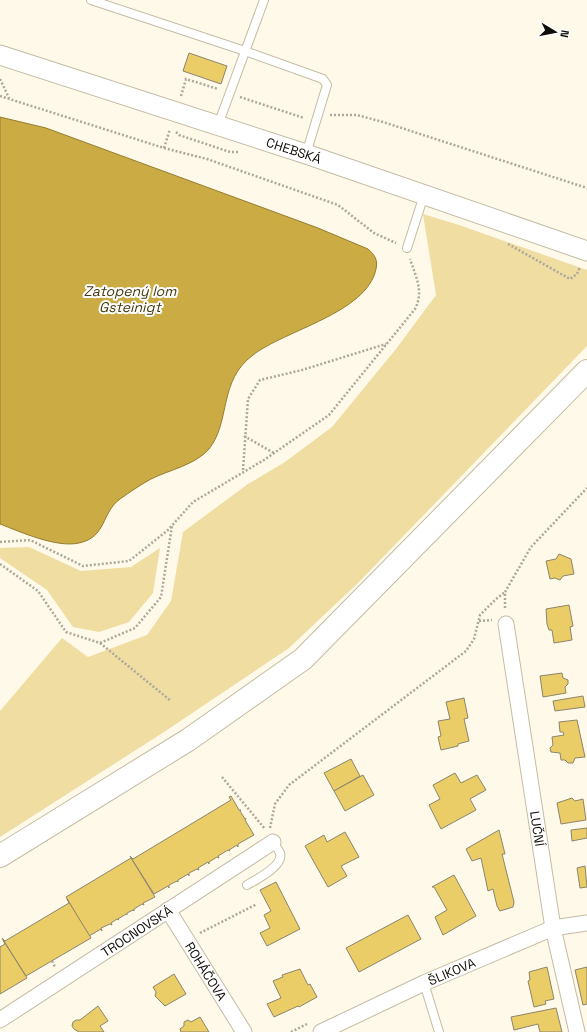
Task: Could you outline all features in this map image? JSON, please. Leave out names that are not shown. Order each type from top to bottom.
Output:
[{"type":"main road","points":[[0,856],[188,740],[303,659],[587,371]]},
{"type":"street","name":"CHEBSKÁ","points":[[0,55],[306,154],[424,195],[585,257]]},
{"type":"street","name":"LUČNÍ","points":[[506,624],[553,928],[576,1032]]},
{"type":"street","name":"TROCNOVSKÁ","points":[[0,1020],[273,842]]},
{"type":"street","name":"ROHÁČOVA","points":[[168,910],[244,1032]]},
{"type":"street","name":"ŠLIKOVA","points":[[321,1032],[424,983],[553,928],[587,923]]},
{"type":"lane","points":[[91,0],[323,78],[327,85],[306,154]]},
{"type":"lane","points":[[218,126],[264,0]]},
{"type":"lane","points":[[406,248],[424,195]]},
{"type":"lane","points":[[247,885],[277,865],[280,860],[280,853],[273,842]]},
{"type":"lane","points":[[424,983],[439,1032]]},
{"type":"path","points":[[0,79],[9,98]]},
{"type":"path","points":[[164,148],[186,79],[304,118],[317,116],[357,115],[383,122],[587,188]]},
{"type":"path","points":[[0,96],[164,148],[207,159],[338,205],[374,233],[406,248],[421,292],[415,310],[329,415],[274,453],[193,502],[172,526],[129,561],[83,566],[30,540],[0,542]]},
{"type":"path","points":[[532,258],[570,279],[577,274],[585,257]]},
{"type":"path","points":[[243,471],[244,436],[248,399],[260,380],[302,370],[386,344]]},
{"type":"path","points":[[244,436],[274,453]]},
{"type":"path","points":[[273,842],[270,826],[274,810],[282,793],[289,785],[466,651],[474,639],[480,615],[505,592],[531,547],[587,488]]},
{"type":"path","points":[[100,643],[135,628],[161,597],[172,526]]},
{"type":"path","points":[[0,564],[38,591],[66,632],[100,643],[171,702]]},
{"type":"path","points":[[505,592],[506,624]]},
{"type":"path","points":[[222,777],[262,825],[273,842]]},
{"type":"path","points":[[199,933],[257,904]]},
{"type":"shaded area","points":[[423,214],[459,225],[587,270],[587,346],[359,582],[289,648],[164,732],[0,837],[0,711],[62,638],[88,657],[147,635],[171,601],[183,532],[248,484],[285,462],[332,427],[396,349],[436,295]]},
{"type":"shaded area","points":[[29,547],[81,571],[131,567],[160,548],[153,593],[129,622],[99,632],[73,627],[47,590],[0,558],[0,548]]},
{"type":"water","name":"Zatopený lom Gsteinigt","points":[[0,117],[46,128],[318,228],[368,249],[376,260],[377,266],[369,284],[357,297],[342,309],[267,346],[253,355],[242,365],[234,377],[229,389],[216,438],[203,455],[189,463],[151,479],[120,499],[114,505],[95,536],[79,543],[70,544],[49,541],[28,535],[0,524]]},
{"type":"building","points":[[189,53],[227,66],[221,84],[183,71]]},
{"type":"building","points":[[559,554],[571,559],[574,574],[563,576],[560,580],[555,578],[550,579],[546,561],[556,559]]},
{"type":"building","points":[[569,605],[573,626],[570,627],[572,640],[554,643],[552,630],[549,630],[547,624],[546,609]]},
{"type":"building","points":[[562,673],[563,678],[568,680],[568,684],[565,687],[566,693],[543,697],[540,676]]},
{"type":"building","points":[[583,696],[585,707],[555,711],[553,701]]},
{"type":"building","points":[[464,698],[468,718],[464,719],[469,741],[458,744],[458,746],[441,750],[438,737],[441,736],[438,721],[450,719],[446,702]]},
{"type":"building","points":[[577,720],[585,757],[575,758],[573,763],[568,763],[565,760],[561,760],[560,753],[551,752],[550,748],[553,745],[552,737],[564,735],[563,732],[560,732],[559,722]]},
{"type":"building","points":[[351,759],[360,776],[334,791],[324,773]]},
{"type":"building","points":[[455,773],[461,783],[477,775],[486,790],[470,799],[476,810],[441,829],[429,805],[440,799],[433,785]]},
{"type":"building","points":[[363,775],[374,795],[345,811],[334,791]]},
{"type":"building","points":[[231,796],[239,810],[241,810],[240,811],[245,819],[246,818],[245,820],[254,835],[238,844],[238,847],[237,845],[229,850],[230,851],[228,850],[218,856],[219,858],[217,857],[209,862],[209,864],[208,862],[198,868],[199,870],[197,869],[189,873],[189,876],[188,874],[178,880],[178,882],[177,881],[169,885],[169,888],[168,886],[154,894],[130,856],[133,859],[231,800],[229,797]]},
{"type":"building","points":[[572,798],[575,801],[583,799],[586,820],[561,824],[557,803]]},
{"type":"building","points":[[587,828],[587,838],[572,841],[571,830]]},
{"type":"building","points":[[499,830],[505,854],[502,854],[514,902],[513,907],[500,911],[497,906],[493,889],[488,891],[481,858],[472,861],[466,849]]},
{"type":"building","points":[[345,832],[359,857],[341,866],[347,876],[328,887],[305,846],[324,835],[327,842]]},
{"type":"building","points":[[131,858],[155,897],[143,903],[144,905],[142,904],[134,909],[134,911],[133,910],[127,913],[127,915],[126,914],[118,919],[119,920],[117,919],[111,923],[112,925],[110,924],[101,928],[102,931],[101,929],[89,936],[66,897]]},
{"type":"building","points":[[585,866],[587,887],[580,888],[577,868]]},
{"type":"building","points":[[454,875],[476,916],[443,935],[435,917],[447,910],[434,887],[432,887]]},
{"type":"building","points":[[276,882],[300,929],[267,946],[260,933],[270,928],[264,915],[271,911],[260,890]]},
{"type":"building","points":[[67,899],[91,938],[26,976],[2,938],[5,941],[69,903]]},
{"type":"building","points":[[408,915],[421,939],[359,972],[346,948]]},
{"type":"building","points":[[3,940],[27,978],[0,994],[0,947],[5,944]]},
{"type":"building","points":[[547,967],[554,999],[545,1001],[546,1004],[534,1007],[528,981],[530,980],[529,972]]},
{"type":"building","points":[[587,967],[587,1004],[583,1005],[575,970]]},
{"type":"building","points":[[300,969],[308,985],[310,984],[317,997],[299,1007],[298,1006],[274,1017],[267,1004],[281,998],[273,981],[283,977],[282,975]]},
{"type":"building","points":[[174,974],[186,994],[165,1006],[155,996],[156,992],[153,987]]},
{"type":"building","points":[[98,1006],[108,1021],[100,1026],[104,1032],[79,1032],[74,1029],[72,1026],[73,1022],[80,1020]]},
{"type":"building","points":[[556,1008],[562,1032],[540,1032],[538,1024],[514,1030],[511,1017]]},
{"type":"building","points":[[200,1017],[209,1032],[181,1032],[180,1029],[184,1026],[184,1022],[188,1020],[191,1022]]}]
